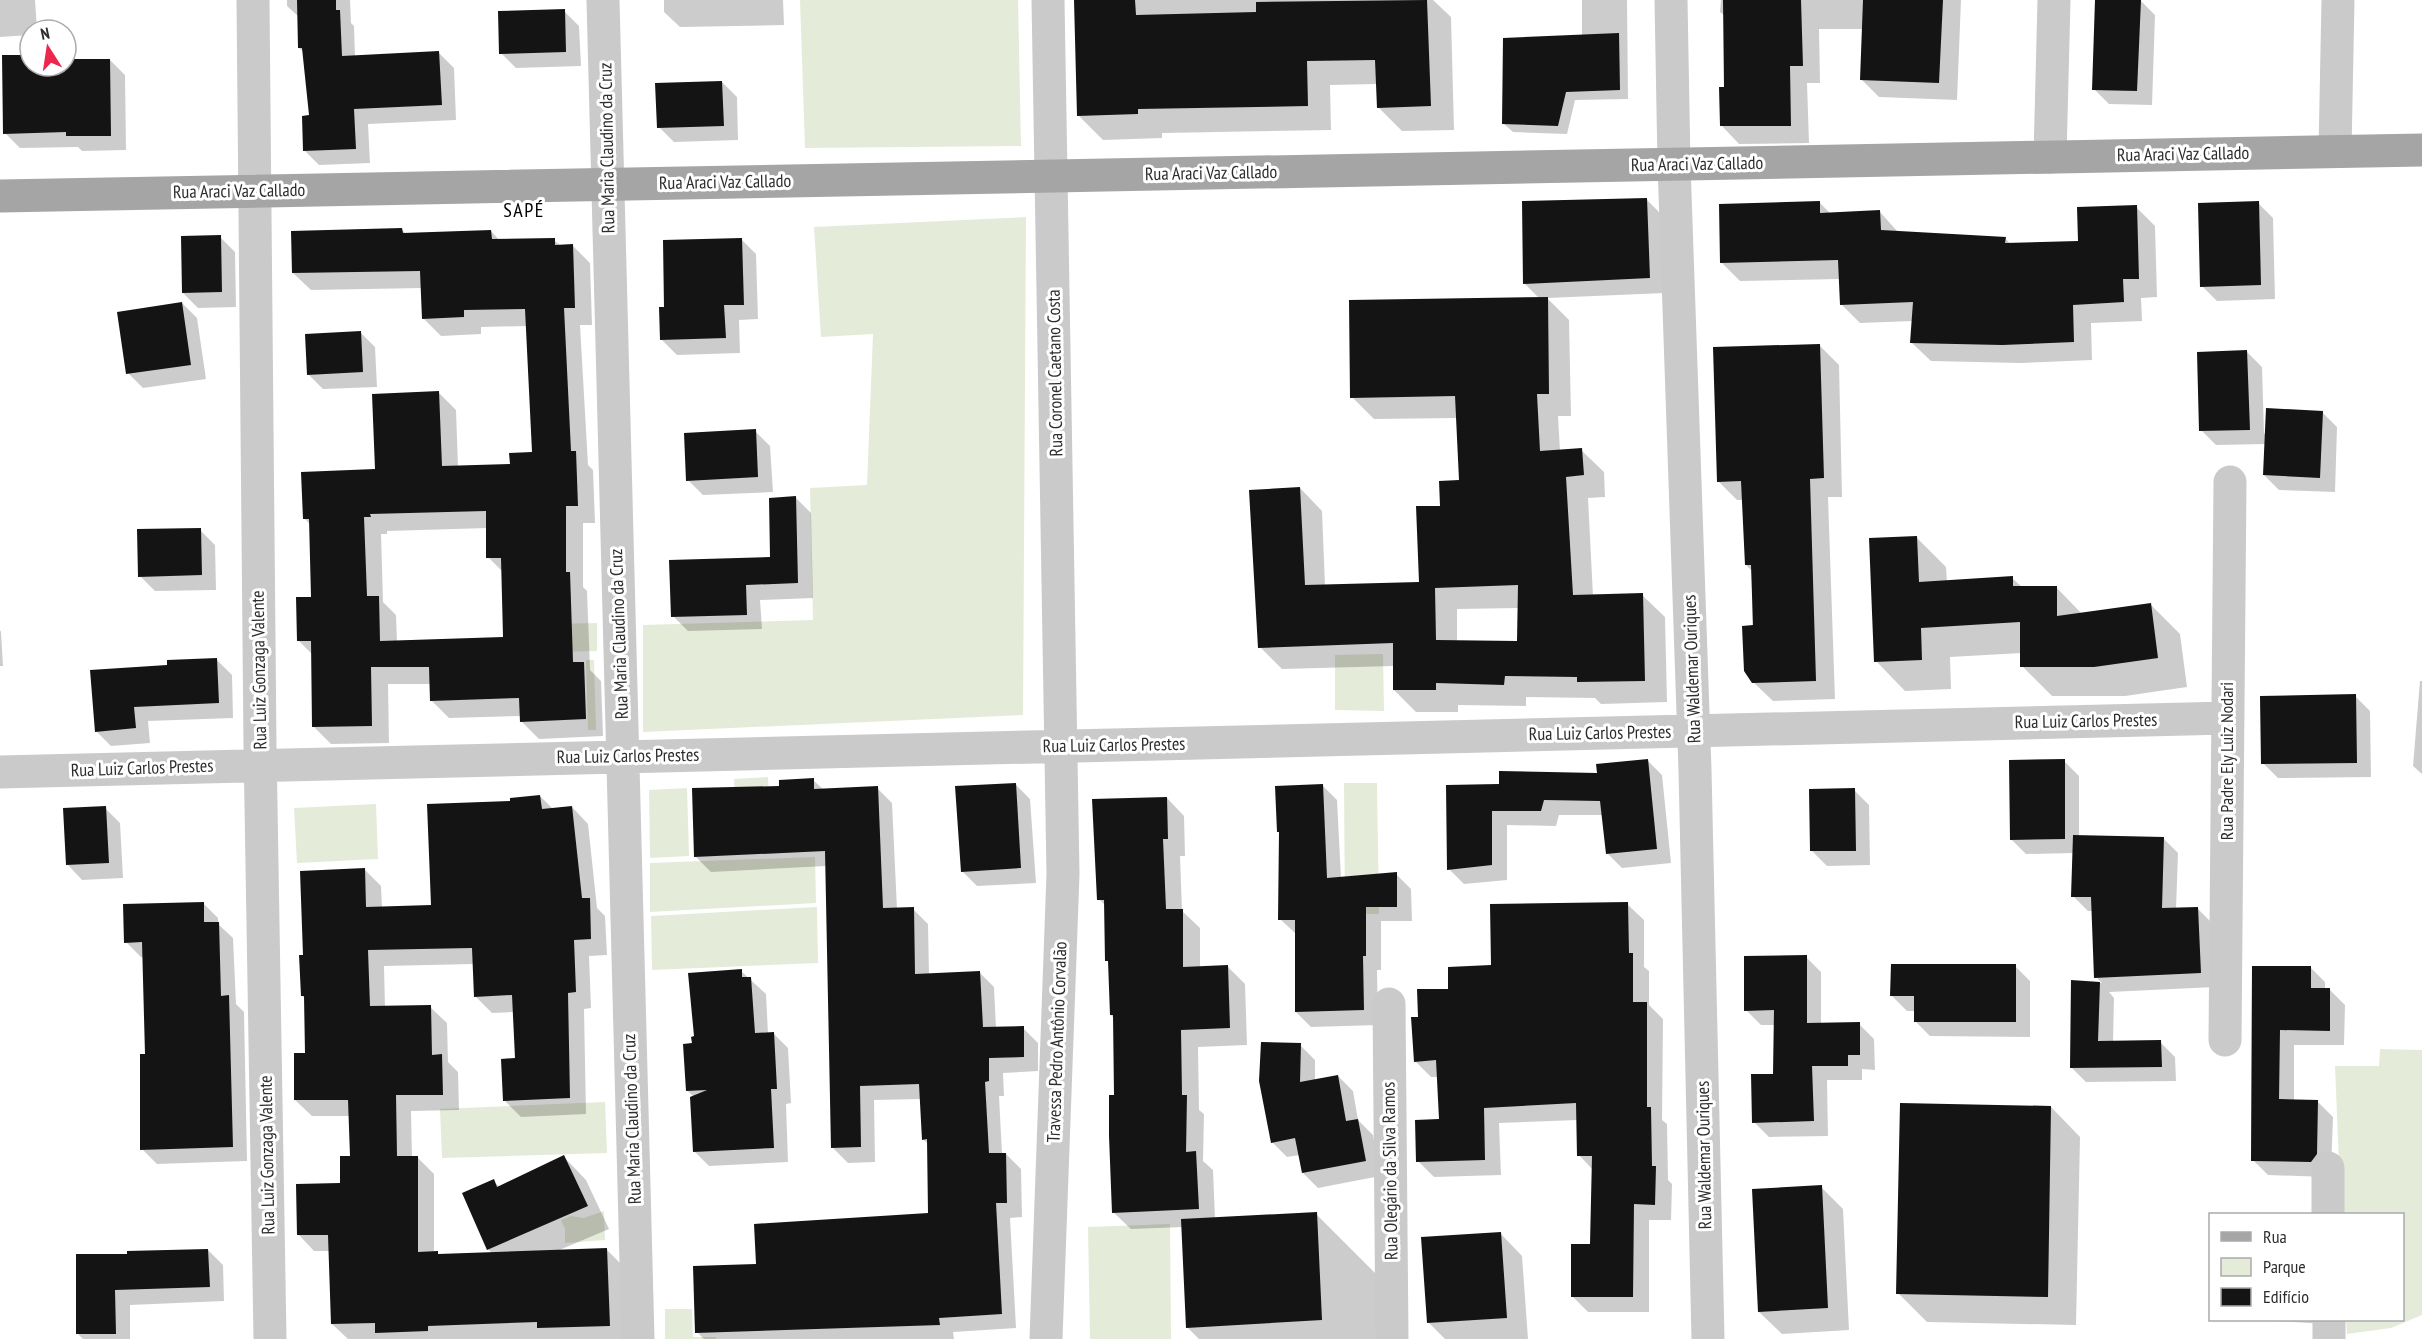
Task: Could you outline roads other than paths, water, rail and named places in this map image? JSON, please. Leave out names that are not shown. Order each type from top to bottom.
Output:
[{"type":"main road","name":"Rua Araci Vaz Callado","points":[[0,196],[2422,150]]},
{"type":"street","name":"Rua Luiz Gonzaga Valente","points":[[253,0],[260,765],[270,1339]]},
{"type":"street","name":"Rua Maria Claudino da Cruz","points":[[603,0],[638,1339]]},
{"type":"street","name":"Rua Coronel Caetano Costa","points":[[1048,0],[1060,746]]},
{"type":"street","name":"Rua Waldemar Ouriques","points":[[1671,0],[1674,164],[1694,731],[1708,1339]]},
{"type":"street","points":[[2050,157],[2054,0]]},
{"type":"street","points":[[2335,151],[2338,0]]},
{"type":"street","name":"Rua Padre Ely Luiz Nodari","points":[[2225,1040],[2230,482]]},
{"type":"street","name":"Rua Luiz Carlos Prestes","points":[[0,772],[2228,718]]},
{"type":"street","name":"Travessa Pedro Antônio Corvalão","points":[[1046,1339],[1063,874],[1060,746]]},
{"type":"street","name":"Rua Olegário da Silva Ramos","points":[[1389,1004],[1392,1339]]},
{"type":"street","points":[[2328,1168],[2328,1213]]},
{"type":"street","points":[[2329,1321],[2329,1339]]},
{"type":"district","name":"SAPÉ","points":[[524,210]]}]
